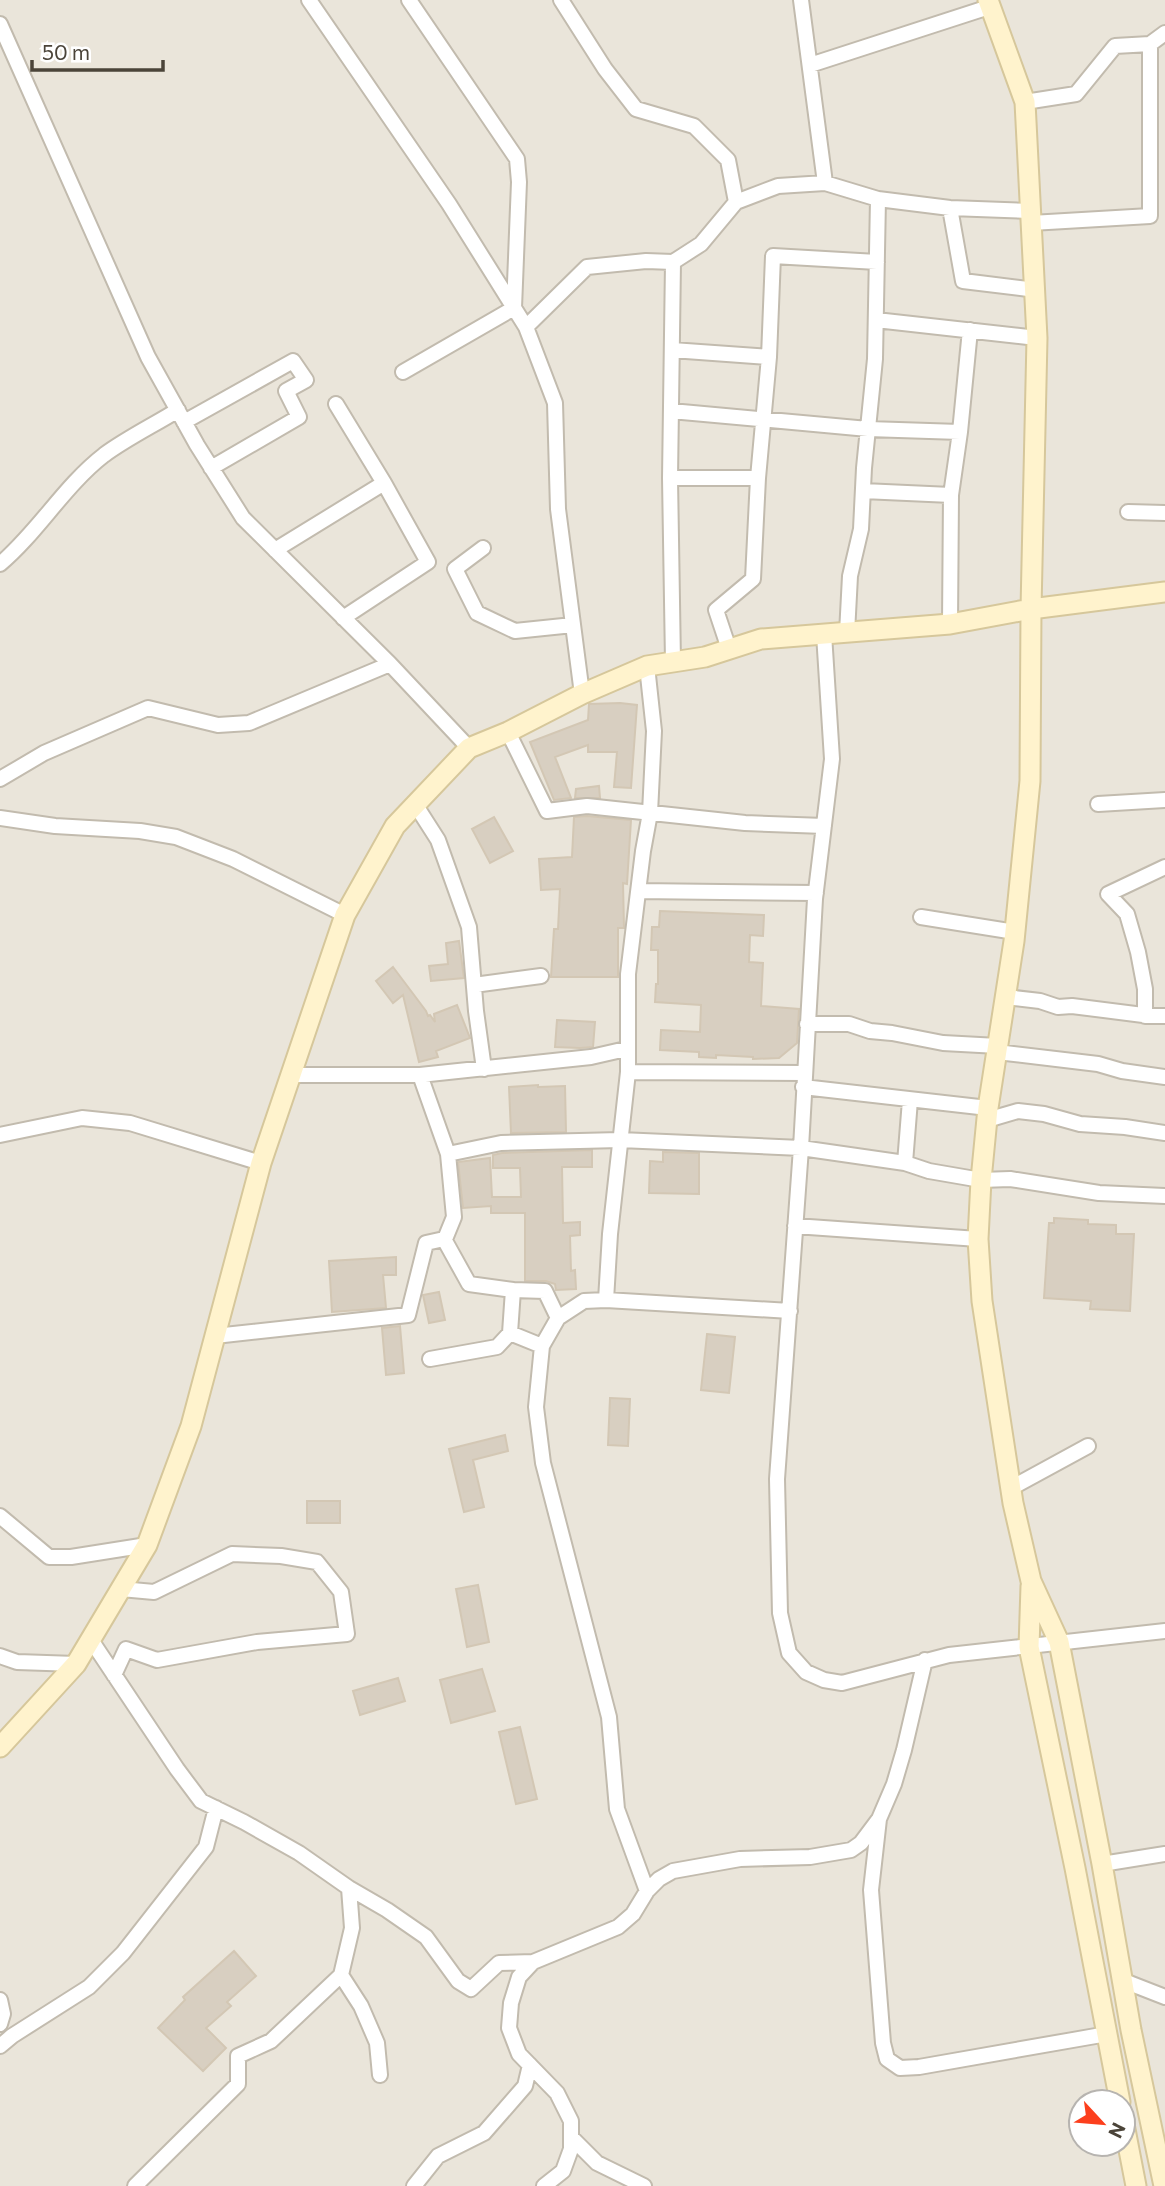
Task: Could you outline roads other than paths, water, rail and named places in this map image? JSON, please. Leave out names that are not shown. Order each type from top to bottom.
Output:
[{"type":"street","points":[[309,0],[449,204],[526,327],[555,403],[558,509],[582,694]]},
{"type":"street","points":[[409,0],[517,159],[519,182],[514,308]]},
{"type":"street","points":[[561,0],[605,69],[636,109],[694,126],[728,160],[736,202]]},
{"type":"street","points":[[801,0],[825,183]]},
{"type":"street","points":[[810,65],[990,3],[1025,102],[1037,338],[1030,781],[1015,932],[981,1180],[978,1239],[982,1301],[1011,1488],[1031,1581],[1059,1642],[1131,2029],[1164,2182]]},
{"type":"street","points":[[0,24],[149,357],[211,468],[243,518],[390,664],[469,748]]},
{"type":"street","points":[[1025,102],[1076,94],[1115,46],[1150,44],[1165,33]]},
{"type":"street","points":[[526,327],[587,267],[646,261],[673,262],[701,244],[736,202],[778,186],[825,183],[878,199],[1031,217],[1150,216],[1150,44]]},
{"type":"street","points":[[847,633],[850,576],[861,529],[875,359],[878,199]]},
{"type":"street","points":[[950,208],[963,281],[1036,290]]},
{"type":"street","points":[[729,649],[716,610],[753,579],[758,478],[769,357],[773,256],[877,262]]},
{"type":"street","points":[[673,262],[670,478],[673,662]]},
{"type":"street","points":[[403,372],[514,308]]},
{"type":"street","points":[[876,320],[1037,338]]},
{"type":"street","points":[[950,624],[951,495],[970,330]]},
{"type":"street","points":[[672,350],[769,357]]},
{"type":"street","points":[[0,564],[17,550],[67,491],[104,455],[293,361],[306,380],[286,391],[299,417],[211,468]]},
{"type":"street","points":[[336,404],[428,562],[343,618]]},
{"type":"street","points":[[671,411],[868,429],[960,432]]},
{"type":"street","points":[[670,478],[758,478]]},
{"type":"street","points":[[275,550],[384,483]]},
{"type":"street","points":[[863,491],[951,495]]},
{"type":"street","points":[[1128,512],[1165,513]]},
{"type":"street","points":[[483,548],[455,569],[477,612],[515,631],[573,625]]},
{"type":"street","points":[[0,1747],[76,1664],[148,1545],[191,1426],[261,1163],[345,915],[395,826],[469,748],[647,666],[705,657],[761,639],[950,624],[1031,609],[1165,592]]},
{"type":"street","points":[[824,634],[832,759],[816,893],[790,1311],[776,1479],[780,1613],[789,1653],[806,1672],[824,1680],[842,1683],[948,1656],[1165,1631]]},
{"type":"street","points":[[0,779],[44,753],[148,709],[218,725],[249,723],[390,664]]},
{"type":"street","points":[[606,1300],[610,1234],[628,1072],[628,974],[650,813],[654,731],[647,666]]},
{"type":"street","points":[[508,732],[547,811],[587,806],[745,822],[824,826]]},
{"type":"street","points":[[1098,804],[1165,800]]},
{"type":"street","points":[[415,804],[438,840],[470,927],[484,1069]]},
{"type":"street","points":[[0,818],[55,826],[140,831],[176,837],[233,859],[345,915]]},
{"type":"street","points":[[1145,1016],[1145,989],[1127,914],[1108,894],[1165,867]]},
{"type":"street","points":[[638,891],[816,893]]},
{"type":"street","points":[[921,917],[1015,932]]},
{"type":"street","points":[[474,985],[541,976]]},
{"type":"street","points":[[1006,997],[1058,1007],[1072,1006],[1145,1016],[1165,1016]]},
{"type":"street","points":[[807,1024],[849,1024],[870,1031],[1098,1064],[1122,1071],[1165,1077]]},
{"type":"street","points":[[291,1075],[420,1075],[591,1057],[626,1049]]},
{"type":"street","points":[[628,1072],[804,1080],[988,1114],[1018,1111],[1080,1124],[1165,1133]]},
{"type":"street","points":[[420,1075],[448,1154],[454,1217],[445,1239]]},
{"type":"street","points":[[905,1163],[910,1100]]},
{"type":"street","points":[[0,1135],[82,1118],[130,1123],[261,1163]]},
{"type":"street","points":[[448,1154],[500,1143],[620,1140],[801,1148],[905,1163],[929,1171],[981,1180],[1010,1180],[1099,1193],[1165,1196]]},
{"type":"street","points":[[795,1226],[978,1239]]},
{"type":"street","points":[[215,1336],[408,1315],[426,1243],[445,1239]]},
{"type":"street","points":[[445,1239],[469,1284],[545,1291],[558,1318]]},
{"type":"street","points":[[430,1359],[496,1347],[510,1333],[513,1290]]},
{"type":"street","points":[[647,1891],[617,1810],[609,1717],[543,1463],[536,1407],[542,1346],[558,1318],[584,1301],[790,1311]]},
{"type":"street","points":[[510,1333],[542,1346]]},
{"type":"street","points":[[1011,1488],[1088,1446]]},
{"type":"street","points":[[0,1516],[49,1557],[71,1557],[148,1545]]},
{"type":"street","points":[[114,1675],[126,1649],[157,1660],[257,1642],[347,1634],[341,1592],[317,1562],[281,1556],[232,1554],[154,1591],[121,1589]]},
{"type":"street","points":[[1031,1581],[1029,1647],[1117,2088]]},
{"type":"street","points":[[91,1640],[201,1801],[299,1853],[426,1937],[458,1982],[471,1989],[499,1963],[533,1962],[618,1927],[633,1914],[647,1891],[659,1879],[673,1871],[740,1859],[810,1857],[851,1850],[861,1843],[879,1819],[894,1784],[925,1660]]},
{"type":"street","points":[[0,1656],[18,1662],[76,1664]]},
{"type":"street","points":[[0,2046],[89,1987],[123,1954],[206,1847],[216,1808]]},
{"type":"street","points":[[879,1819],[871,1890],[883,2043],[887,2059],[900,2068],[919,2067],[1107,2034]]},
{"type":"street","points":[[1102,1864],[1165,1854]]},
{"type":"street","points":[[135,2186],[238,2084],[238,2056],[271,2042],[341,1975],[352,1928],[349,1888]]},
{"type":"street","points":[[533,1962],[519,1977],[511,2003],[509,2028],[519,2054],[557,2093],[570,2121],[571,2137],[571,2149],[563,2171],[544,2186]]},
{"type":"street","points":[[341,1975],[361,2006],[377,2043],[380,2075]]},
{"type":"street","points":[[1124,1981],[1165,1997]]},
{"type":"street","points":[[0,2000],[3,2014],[0,2024]]},
{"type":"street","points":[[414,2186],[438,2156],[484,2133],[525,2087],[530,2065]]},
{"type":"street","points":[[571,2137],[597,2163],[644,2186]]},
{"type":"street","points":[[1131,2158],[1136,2186]]}]
